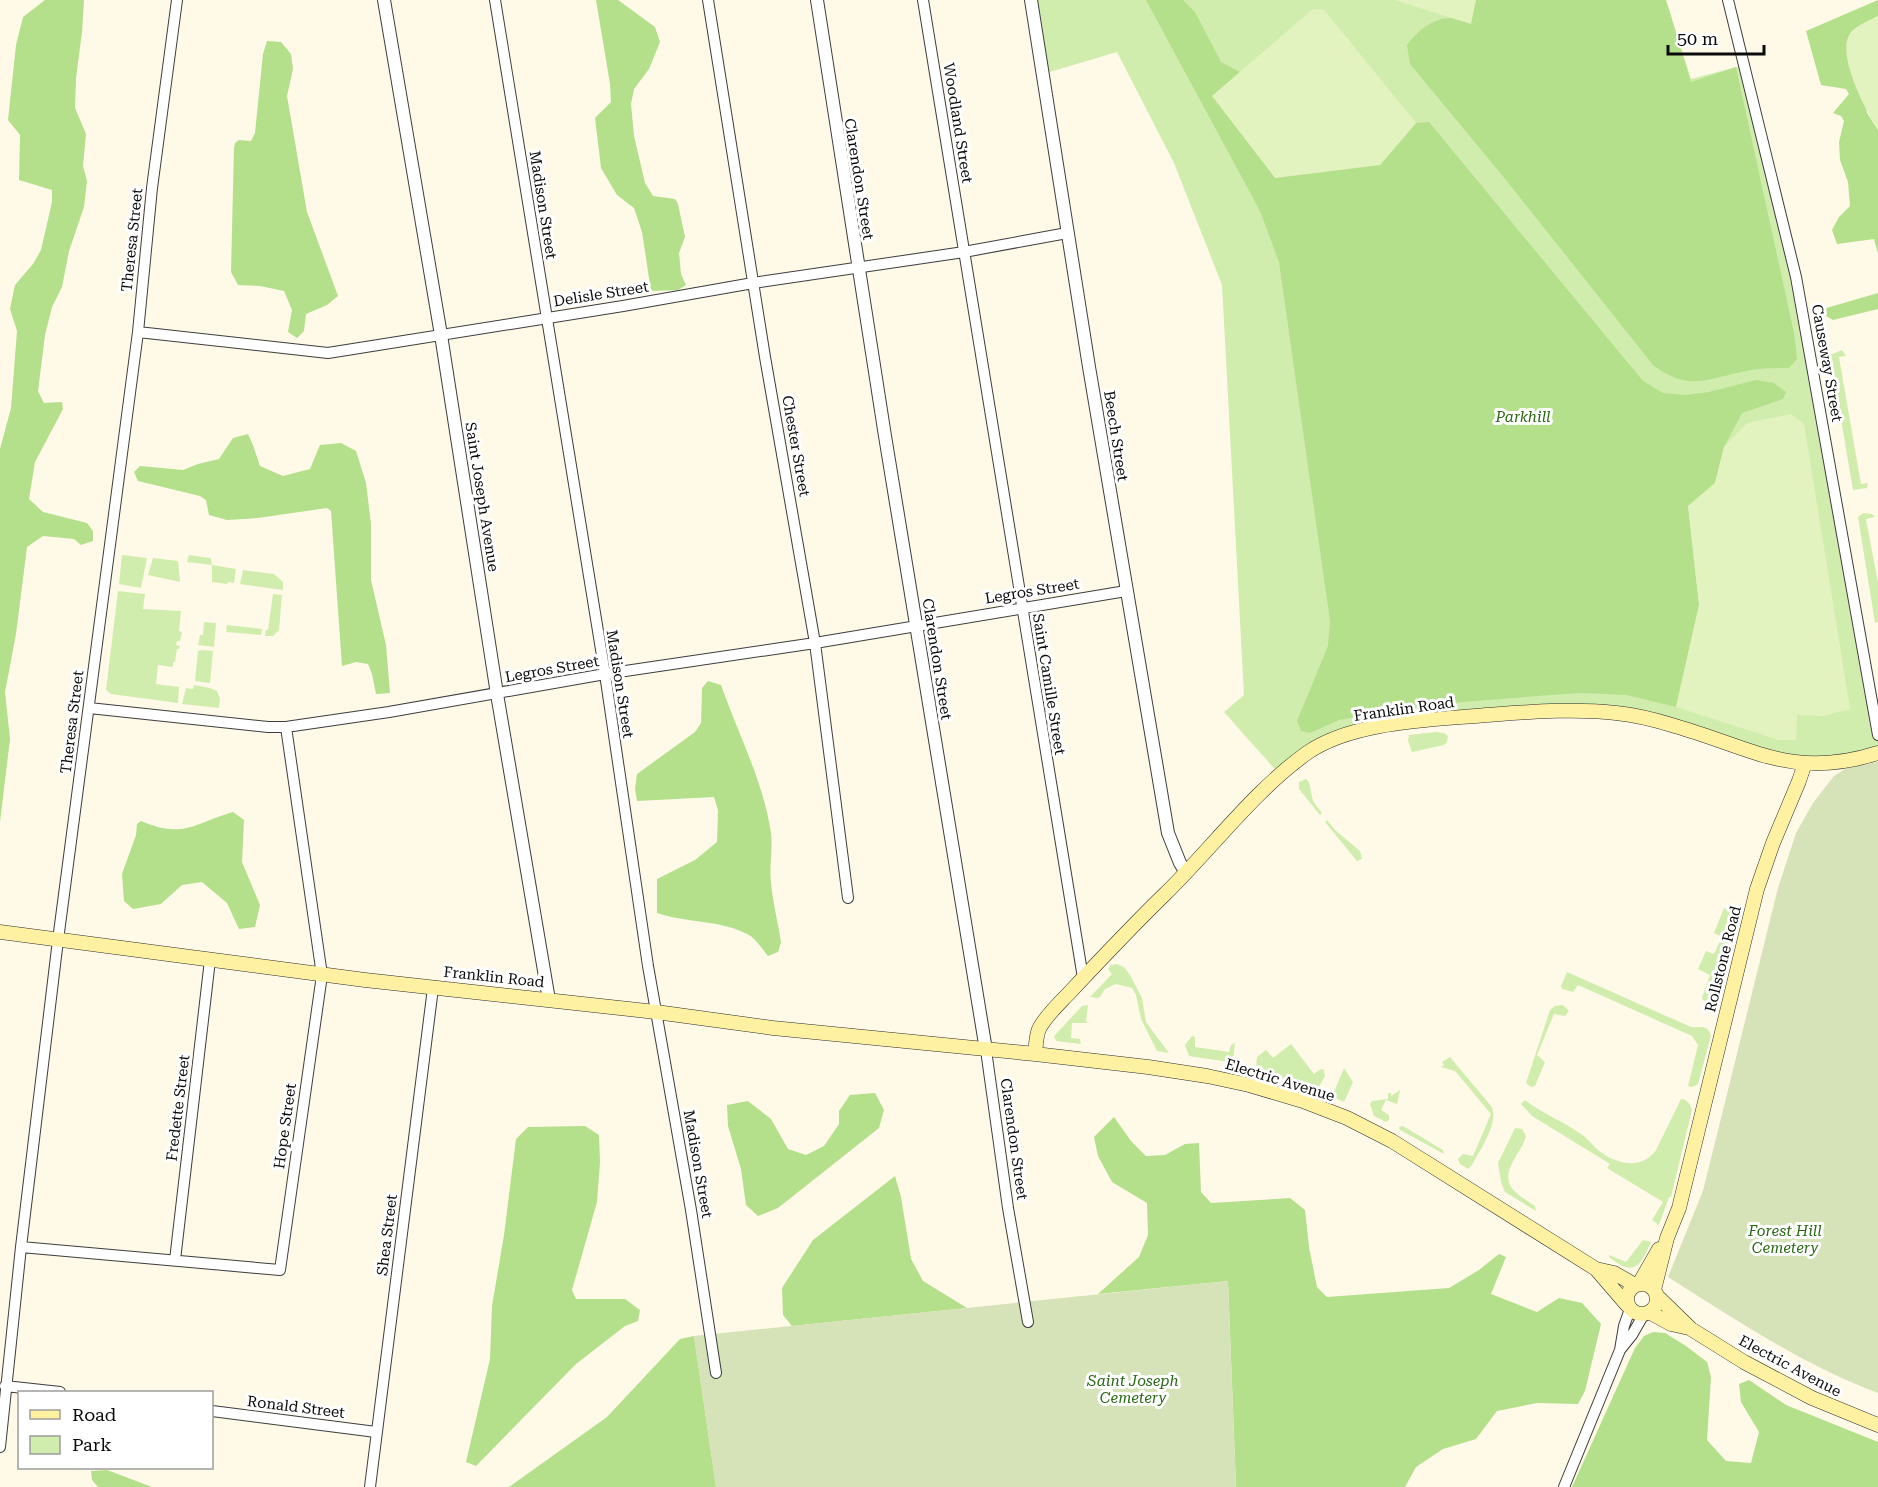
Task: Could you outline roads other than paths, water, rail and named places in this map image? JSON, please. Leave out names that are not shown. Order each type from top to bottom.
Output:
[{"type":"main road","name":"Franklin Road","points":[[1035,1054],[1038,1030],[1083,978],[1269,786],[1307,753],[1326,741],[1376,727],[1510,714],[1577,711],[1616,713],[1647,718],[1763,757],[1805,763]]},
{"type":"main road","points":[[1805,763],[1829,763],[1878,753]]},
{"type":"main road","name":"Rollstone Road","points":[[1655,1292],[1667,1238],[1679,1208],[1757,890],[1805,763]]},
{"type":"main road","name":"Franklin Road","points":[[0,932],[322,975],[549,999],[773,1028],[986,1050]]},
{"type":"main road","name":"Electric Avenue","points":[[986,1050],[1207,1076],[1256,1087],[1351,1120],[1392,1141],[1596,1269],[1629,1307]]},
{"type":"main road","name":"Rollstone Road","points":[[1637,1284],[1667,1238]]},
{"type":"main road","name":"Electric Avenue","points":[[1596,1269],[1614,1273],[1637,1284]]},
{"type":"main road","points":[[1637,1284],[1647,1285],[1655,1292],[1656,1305],[1647,1313],[1639,1314],[1629,1307],[1628,1291],[1637,1284]]},
{"type":"main road","name":"Electric Avenue","points":[[1655,1292],[1691,1329],[1790,1388],[1878,1425]]},
{"type":"main road","name":"Electric Avenue","points":[[1647,1313],[1671,1324],[1691,1329]]},
{"type":"street","name":"Theresa Street","points":[[0,1448],[5,1386],[58,940],[138,332],[152,188],[177,0]]},
{"type":"street","name":"Saint Joseph Avenue","points":[[384,0],[549,999]]},
{"type":"street","name":"Madison Street","points":[[495,0],[605,674],[656,1012],[691,1210],[716,1373]]},
{"type":"street","name":"Chester Street","points":[[708,0],[753,283],[815,643],[848,898]]},
{"type":"street","name":"Clarendon Street","points":[[817,0],[1028,1322]]},
{"type":"street","name":"Woodland Street","points":[[922,0],[964,252]]},
{"type":"street","name":"Beech Street","points":[[1031,0],[1067,233],[1168,833],[1186,873]]},
{"type":"street","name":"Causeway Street","points":[[1728,0],[1796,277],[1878,735]]},
{"type":"street","name":"Delisle Street","points":[[138,332],[328,353],[753,283],[964,252],[1067,233]]},
{"type":"street","name":"Saint Camille Street","points":[[964,252],[1083,978]]},
{"type":"street","name":"Legros Street","points":[[89,708],[286,727],[1126,591]]},
{"type":"street","name":"Hope Street","points":[[21,1247],[280,1270],[322,975],[286,727]]},
{"type":"street","name":"Fredette Street","points":[[175,1260],[210,960]]},
{"type":"street","name":"Shea Street","points":[[370,1487],[433,988]]},
{"type":"street","points":[[1564,1487],[1620,1350],[1629,1307]]},
{"type":"street","points":[[1620,1350],[1647,1313]]},
{"type":"street","points":[[5,1386],[51,1391]]},
{"type":"street","name":"Ronald Street","points":[[213,1411],[376,1432]]},
{"type":"park label","name":"Parkhill","points":[[1523,417]]},
{"type":"park label","name":"Forest Hill Cemetery","points":[[1785,1240]]},
{"type":"park label","name":"Saint Joseph Cemetery","points":[[1133,1390]]}]
